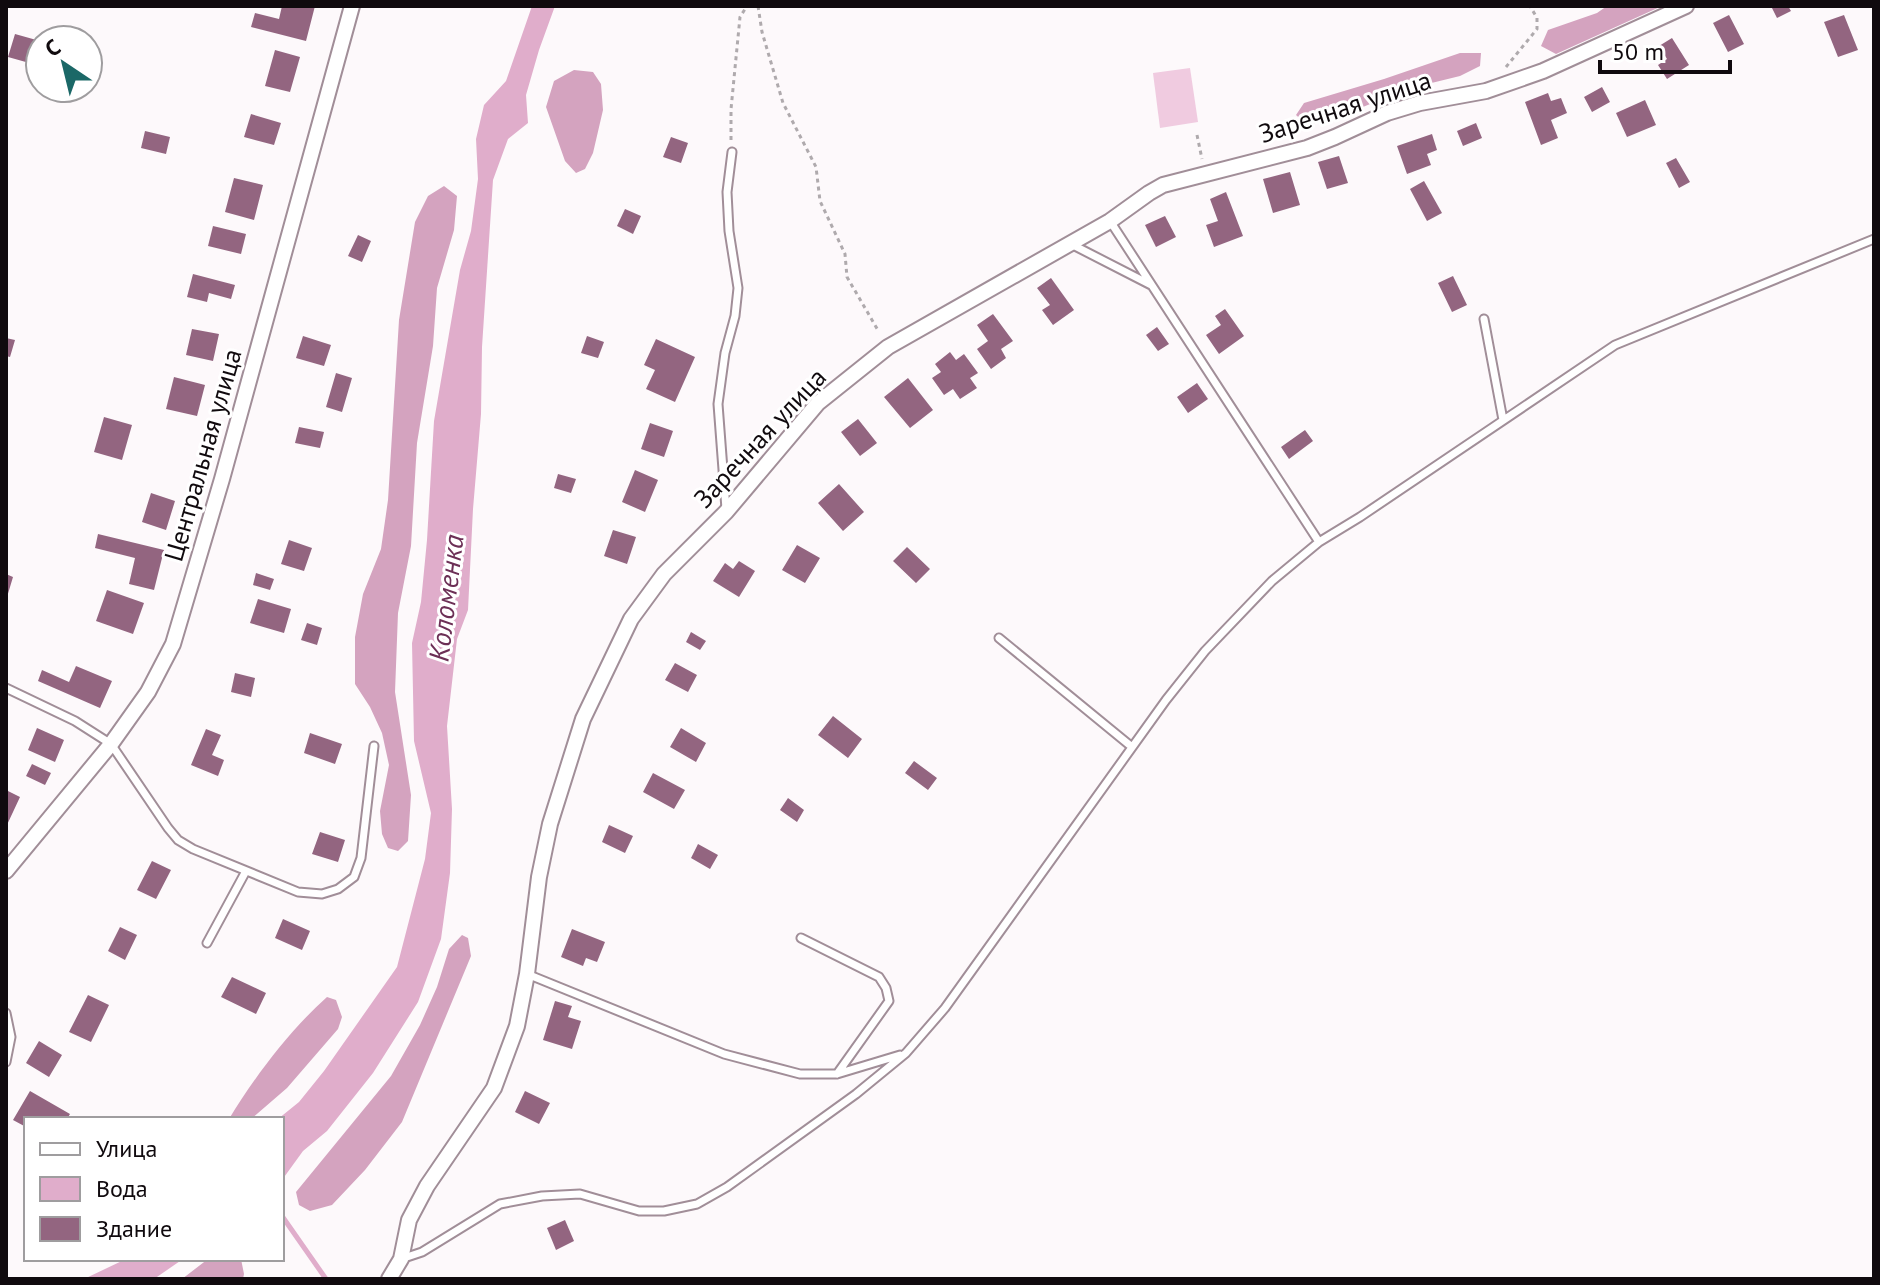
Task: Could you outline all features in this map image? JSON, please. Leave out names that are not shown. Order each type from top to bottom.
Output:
[{"type":"street","name":"Центральная улица","points":[[6,871],[111,744],[148,692],[173,644],[222,479],[352,6]]},
{"type":"street","name":"Заречная улица","points":[[389,1279],[401,1259],[409,1220],[427,1186],[494,1088],[517,1026],[550,824],[583,719],[631,619],[664,574],[726,512],[818,403],[888,347],[1110,221],[1163,185],[1307,148],[1387,113],[1486,91],[1543,71],[1686,6]]},
{"type":"lane","points":[[726,512],[718,404],[738,288],[729,231],[727,192],[732,152]]},
{"type":"lane","points":[[1110,221],[1319,542]]},
{"type":"lane","points":[[401,1259],[422,1252],[500,1204],[542,1196],[580,1194],[639,1211],[664,1211],[697,1204],[727,1187],[856,1094],[906,1053],[945,1008],[1132,747],[1205,651],[1272,581],[1319,542],[1615,345],[1874,239]]},
{"type":"lane","points":[[1069,243],[1153,286]]},
{"type":"lane","points":[[1484,319],[1503,420]]},
{"type":"lane","points":[[999,638],[1132,747]]},
{"type":"lane","points":[[6,688],[75,721],[111,744],[178,840],[298,892],[322,894],[338,889],[354,877],[361,858],[374,746]]},
{"type":"lane","points":[[207,943],[246,871]]},
{"type":"lane","points":[[801,938],[879,977],[886,988],[889,1001],[837,1074]]},
{"type":"lane","points":[[527,974],[724,1054],[800,1074],[837,1074],[906,1053]]},
{"type":"lane","points":[[6,1013],[11,1037],[6,1062]]},
{"type":"path","points":[[732,152],[731,109],[740,17],[747,6]]},
{"type":"path","points":[[758,6],[762,32],[783,103],[816,167],[820,201],[845,254],[847,277],[888,347]]},
{"type":"path","points":[[1503,71],[1537,29],[1537,18],[1530,6]]},
{"type":"path","points":[[1197,135],[1206,174]]},
{"type":"shaded area","points":[[1607,6],[1662,6],[1556,54],[1541,46],[1548,30],[1597,13]]},
{"type":"shaded area","points":[[1460,53],[1481,53],[1480,66],[1460,76],[1407,89],[1331,120],[1307,125],[1296,115],[1304,103]]},
{"type":"shaded area","points":[[1190,68],[1198,122],[1160,128],[1153,73]]},
{"type":"shaded area","points":[[574,70],[593,72],[601,84],[603,110],[593,153],[585,169],[576,173],[565,161],[546,107],[554,81]]},
{"type":"shaded area","points":[[444,186],[457,196],[454,230],[437,288],[433,346],[417,443],[411,546],[398,613],[395,692],[411,795],[408,841],[398,851],[388,848],[382,834],[380,811],[389,765],[382,733],[355,684],[355,637],[363,594],[381,549],[388,500],[399,320],[415,222],[428,196]]},
{"type":"shaded area","points":[[462,935],[468,938],[471,956],[402,1122],[365,1170],[332,1205],[310,1211],[299,1205],[296,1192],[391,1076],[420,1025],[449,949]]},
{"type":"shaded area","points":[[327,997],[336,1000],[342,1017],[338,1029],[287,1088],[253,1117],[230,1117],[250,1086],[299,1024]]},
{"type":"shaded area","points":[[205,1261],[241,1261],[244,1274],[243,1279],[182,1279]]},
{"type":"water","name":"Коломенка","points":[[532,6],[555,6],[526,95],[528,123],[508,139],[493,180],[468,610],[457,639],[447,726],[452,809],[450,873],[441,939],[418,1002],[373,1073],[327,1131],[303,1151],[284,1177],[284,1117],[280,1117],[299,1102],[324,1071],[397,967],[425,859],[431,813],[414,741],[412,643],[421,602],[434,421],[460,270],[471,231],[478,179],[476,139],[484,105],[506,81]]},
{"type":"water","points":[[122,1261],[180,1261],[154,1279],[84,1279]]},
{"type":"building","points":[[282,6],[315,6],[306,41],[251,27],[255,13],[279,19]]},
{"type":"building","points":[[1771,6],[1788,6],[1791,11],[1777,18]]},
{"type":"building","points":[[1729,15],[1744,44],[1728,52],[1713,23]]},
{"type":"building","points":[[1844,15],[1858,50],[1838,57],[1824,22]]},
{"type":"building","points":[[15,34],[24,37],[24,62],[8,57]]},
{"type":"building","points":[[1672,38],[1689,65],[1667,79],[1658,65],[1667,59],[1659,46]]},
{"type":"building","points":[[275,50],[300,57],[290,92],[265,86]]},
{"type":"building","points":[[1602,87],[1610,102],[1592,112],[1584,97]]},
{"type":"building","points":[[1548,93],[1551,101],[1561,98],[1567,113],[1551,120],[1558,138],[1541,145],[1525,102]]},
{"type":"building","points":[[1645,100],[1656,125],[1627,137],[1616,113]]},
{"type":"building","points":[[251,114],[281,123],[274,145],[244,137]]},
{"type":"building","points":[[1476,123],[1482,138],[1463,146],[1457,131]]},
{"type":"building","points":[[145,131],[170,137],[166,154],[141,148]]},
{"type":"building","points":[[1432,134],[1437,150],[1427,154],[1431,165],[1407,174],[1397,146]]},
{"type":"building","points":[[671,137],[688,143],[681,163],[663,157]]},
{"type":"building","points":[[1339,156],[1348,183],[1327,189],[1318,162]]},
{"type":"building","points":[[1676,158],[1690,182],[1679,188],[1666,163]]},
{"type":"building","points":[[1290,172],[1300,205],[1273,213],[1263,179]]},
{"type":"building","points":[[234,178],[263,185],[254,220],[225,212]]},
{"type":"building","points":[[1424,181],[1442,213],[1427,221],[1410,189]]},
{"type":"building","points":[[1226,192],[1243,236],[1214,247],[1206,225],[1218,221],[1210,199]]},
{"type":"building","points":[[625,209],[641,216],[633,234],[617,226]]},
{"type":"building","points":[[1165,216],[1176,237],[1156,247],[1145,225]]},
{"type":"building","points":[[213,226],[246,234],[241,254],[208,246]]},
{"type":"building","points":[[358,235],[371,241],[362,262],[348,256]]},
{"type":"building","points":[[193,274],[235,285],[231,299],[209,293],[207,302],[187,297]]},
{"type":"building","points":[[1453,276],[1467,305],[1452,312],[1438,283]]},
{"type":"building","points":[[1051,278],[1074,310],[1053,325],[1042,310],[1050,305],[1037,288]]},
{"type":"building","points":[[1225,309],[1244,336],[1219,354],[1206,335],[1221,325],[1215,316]]},
{"type":"building","points":[[993,314],[1013,341],[1001,349],[1006,358],[991,369],[977,349],[988,341],[977,325]]},
{"type":"building","points":[[1157,327],[1169,344],[1158,351],[1146,335]]},
{"type":"building","points":[[192,329],[219,334],[213,361],[186,355]]},
{"type":"building","points":[[303,336],[331,345],[324,366],[296,358]]},
{"type":"building","points":[[587,336],[604,342],[598,358],[581,353]]},
{"type":"building","points":[[6,338],[15,340],[10,357],[6,356]]},
{"type":"building","points":[[656,339],[695,357],[675,402],[646,389],[655,370],[644,365]]},
{"type":"building","points":[[950,352],[956,360],[964,354],[978,373],[970,378],[977,388],[960,399],[953,389],[944,395],[932,378],[941,372],[935,364]]},
{"type":"building","points":[[336,373],[352,378],[342,412],[326,407]]},
{"type":"building","points":[[174,377],[205,385],[197,416],[166,409]]},
{"type":"building","points":[[908,378],[933,410],[910,428],[884,397]]},
{"type":"building","points":[[1197,383],[1208,399],[1188,413],[1177,397]]},
{"type":"building","points":[[104,417],[132,425],[122,460],[94,452]]},
{"type":"building","points":[[858,419],[877,443],[860,456],[841,432]]},
{"type":"building","points":[[650,423],[673,431],[664,457],[641,449]]},
{"type":"building","points":[[299,427],[324,432],[320,448],[295,443]]},
{"type":"building","points":[[1305,430],[1313,441],[1289,459],[1281,447]]},
{"type":"building","points":[[635,470],[658,480],[645,512],[622,502]]},
{"type":"building","points":[[558,474],[576,479],[571,493],[554,488]]},
{"type":"building","points":[[839,484],[864,512],[843,531],[818,503]]},
{"type":"building","points":[[151,493],[175,501],[166,530],[142,522]]},
{"type":"building","points":[[613,530],[636,537],[627,564],[604,556]]},
{"type":"building","points":[[98,534],[164,550],[154,590],[129,584],[135,558],[95,548]]},
{"type":"building","points":[[289,540],[312,548],[304,571],[281,564]]},
{"type":"building","points":[[797,545],[820,558],[805,583],[782,570]]},
{"type":"building","points":[[907,547],[930,569],[916,583],[893,561]]},
{"type":"building","points":[[739,561],[755,571],[739,597],[713,581],[725,563],[733,569]]},
{"type":"building","points":[[256,573],[274,579],[270,590],[253,585]]},
{"type":"building","points":[[6,574],[13,577],[7,597],[6,597]]},
{"type":"building","points":[[107,590],[144,603],[133,634],[96,621]]},
{"type":"building","points":[[258,599],[291,609],[284,633],[250,623]]},
{"type":"building","points":[[307,623],[322,628],[317,645],[301,640]]},
{"type":"building","points":[[691,632],[706,641],[700,650],[686,642]]},
{"type":"building","points":[[675,663],[697,675],[688,692],[665,680]]},
{"type":"building","points":[[76,666],[112,681],[100,708],[38,681],[42,670],[69,682]]},
{"type":"building","points":[[235,673],[255,678],[251,697],[231,692]]},
{"type":"building","points":[[833,716],[862,739],[848,758],[818,735]]},
{"type":"building","points":[[37,728],[64,740],[55,762],[28,750]]},
{"type":"building","points":[[681,728],[706,743],[696,762],[670,747]]},
{"type":"building","points":[[206,729],[221,735],[212,755],[224,760],[218,776],[191,765]]},
{"type":"building","points":[[310,733],[342,744],[335,764],[304,753]]},
{"type":"building","points":[[914,761],[937,778],[928,790],[905,773]]},
{"type":"building","points":[[32,764],[51,773],[45,785],[26,776]]},
{"type":"building","points":[[653,773],[685,790],[674,809],[643,792]]},
{"type":"building","points":[[6,790],[20,797],[6,827]]},
{"type":"building","points":[[788,798],[804,810],[797,822],[780,810]]},
{"type":"building","points":[[609,825],[633,836],[625,853],[602,842]]},
{"type":"building","points":[[320,832],[345,840],[338,862],[312,854]]},
{"type":"building","points":[[698,844],[718,855],[710,869],[691,858]]},
{"type":"building","points":[[152,861],[171,870],[156,899],[137,890]]},
{"type":"building","points":[[283,919],[310,931],[302,950],[275,938]]},
{"type":"building","points":[[120,927],[137,935],[125,960],[108,951]]},
{"type":"building","points":[[572,929],[605,942],[597,962],[586,958],[583,966],[561,957]]},
{"type":"building","points":[[232,977],[266,993],[256,1014],[221,997]]},
{"type":"building","points":[[88,995],[109,1005],[91,1042],[69,1032]]},
{"type":"building","points":[[555,1001],[572,1006],[568,1017],[581,1021],[572,1049],[543,1040]]},
{"type":"building","points":[[39,1041],[62,1055],[49,1077],[26,1063]]},
{"type":"building","points":[[30,1091],[70,1114],[68,1117],[24,1117],[24,1126],[13,1120]]},
{"type":"building","points":[[525,1091],[550,1103],[539,1124],[515,1112]]},
{"type":"building","points":[[565,1220],[574,1241],[556,1250],[547,1228]]},
{"type":"waterway","points":[[284,1219],[326,1279]]}]
